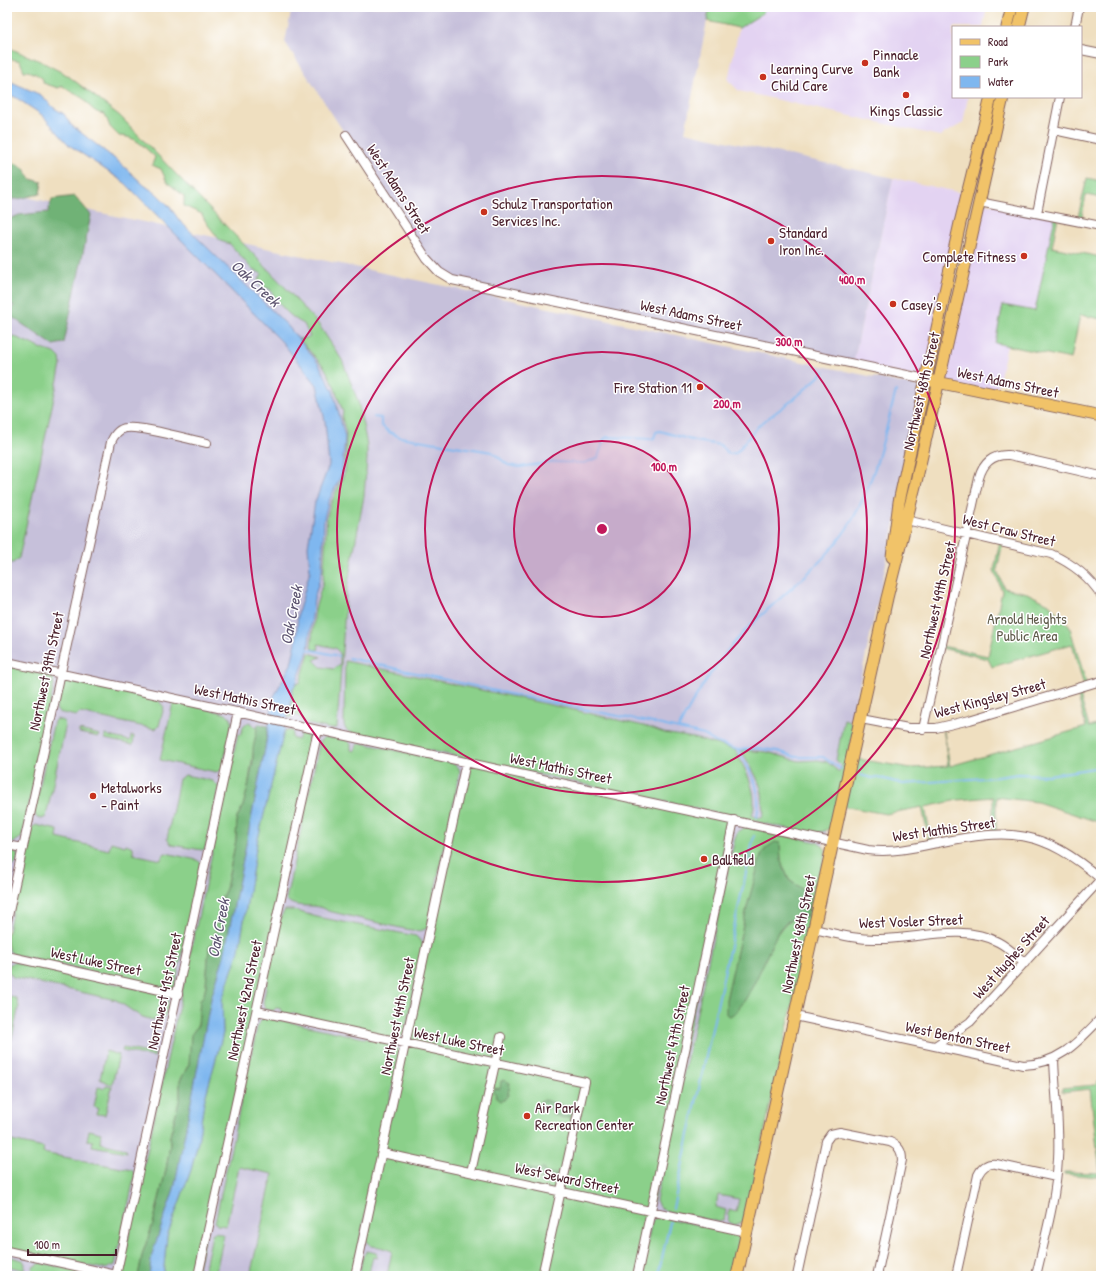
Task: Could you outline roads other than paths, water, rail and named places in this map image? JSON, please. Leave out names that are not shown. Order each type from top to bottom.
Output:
[{"type":"main road","points":[[1007,26],[1012,7]]},
{"type":"main road","points":[[1019,26],[1024,7]]},
{"type":"main road","points":[[979,202],[976,196],[995,106],[992,98]]},
{"type":"main road","name":"Northwest 48th Street","points":[[738,1276],[887,598],[926,379],[966,194],[992,98]]},
{"type":"main road","name":"Northwest 48th Street","points":[[901,519],[938,382],[1003,98]]},
{"type":"main road","name":"West Adams Street","points":[[926,379],[1101,416]]},
{"type":"street","points":[[1075,26],[1079,7]]},
{"type":"street","points":[[1082,50],[1101,54]]},
{"type":"street","points":[[1037,213],[1060,98]]},
{"type":"street","points":[[1054,130],[1101,140]]},
{"type":"street","name":"West Adams Street","points":[[346,135],[427,259],[438,272],[452,280],[926,379]]},
{"type":"street","points":[[979,202],[1101,226]]},
{"type":"street","name":"Northwest 39th Street","points":[[7,921],[110,442],[119,430],[134,427],[207,443]]},
{"type":"street","name":"Northwest 49th Street","points":[[923,728],[982,469],[989,460],[1006,455],[1101,476]]},
{"type":"street","name":"West Craw Street","points":[[901,519],[1051,554],[1083,574],[1101,595]]},
{"type":"street","name":"West Mathis Street","points":[[7,662],[868,850],[892,851],[977,835],[1016,835],[1040,840],[1061,849],[1078,860],[1101,879]]},
{"type":"street","name":"West Kingsley Street","points":[[861,719],[894,727],[923,728],[944,726],[970,720],[1101,681]]},
{"type":"street","name":"Northwest 41st Street","points":[[116,1276],[238,712]]},
{"type":"street","name":"Northwest 42nd Street","points":[[198,1276],[318,730]]},
{"type":"street","name":"Northwest 44th Street","points":[[355,1276],[466,762]]},
{"type":"street","name":"Northwest 47th Street","points":[[637,1276],[734,820]]},
{"type":"street","points":[[7,845],[23,848]]},
{"type":"street","name":"West Hughes Street","points":[[935,1046],[970,1022],[1101,879]]},
{"type":"street","name":"West Vosler Street","points":[[814,930],[851,937],[872,939],[960,933],[975,934],[998,942],[1024,962]]},
{"type":"street","name":"West Luke Street","points":[[7,956],[178,994]]},
{"type":"street","name":"West Luke Street","points":[[257,1011],[585,1082],[561,1191]]},
{"type":"street","name":"West Benton Street","points":[[795,1016],[1018,1064],[1033,1064],[1054,1059],[1073,1047],[1101,1018]]},
{"type":"street","points":[[471,1172],[501,1037]]},
{"type":"street","points":[[1036,1276],[1056,1177],[1058,1144],[1054,1059]]},
{"type":"street","points":[[797,1276],[825,1143],[829,1136],[835,1132],[843,1132],[896,1145],[901,1152],[902,1160],[877,1276]]},
{"type":"street","name":"West Seward Street","points":[[382,1153],[747,1232]]},
{"type":"street","points":[[956,1276],[978,1175],[982,1169],[988,1164],[993,1164],[1056,1177]]},
{"type":"street","points":[[542,1276],[561,1191]]},
{"type":"street","points":[[7,1251],[116,1276]]},
{"type":"water","name":"Oak Creek","points":[[7,80],[41,95],[54,108],[64,114],[71,125],[157,194],[170,207],[179,220],[287,325],[319,364],[333,391],[345,437],[342,474],[328,503],[324,519],[322,571],[314,599],[308,651],[297,682],[292,690],[291,703],[257,843],[239,950],[222,1000],[223,1033],[204,1102],[198,1142],[191,1170],[167,1236],[163,1276],[149,1276],[152,1254],[174,1189],[211,999],[224,956],[265,749],[273,698],[291,664],[296,642],[298,613],[310,571],[308,546],[315,502],[329,465],[325,421],[317,385],[282,342],[125,183],[69,145],[42,115],[15,97],[7,95]]},
{"type":"waterway","points":[[374,417],[381,418],[381,425],[389,432],[400,437],[492,452],[508,465],[520,467],[552,462],[584,463],[598,458],[604,439],[608,437],[651,439],[654,438],[656,432],[660,431],[695,441],[720,445],[729,454],[736,453],[760,424],[794,399],[824,372]]},
{"type":"waterway","points":[[678,729],[707,678],[724,654],[756,620],[821,561],[843,534],[853,518],[870,483],[896,391]]},
{"type":"waterway","points":[[307,649],[339,656]]},
{"type":"waterway","points":[[349,658],[704,735],[715,742],[738,750],[756,748],[778,751],[796,757],[823,757],[841,769]]},
{"type":"waterway","points":[[738,750],[755,781],[758,797],[757,817]]},
{"type":"waterway","points":[[860,775],[872,778],[877,777],[903,784],[998,777],[1018,774],[1049,775],[1101,767]]},
{"type":"waterway","points":[[673,1208],[754,836]]},
{"type":"waterway","points":[[658,1276],[670,1222]]},
{"type":"place","name":"Pinnacle Bank","points":[[865,63]]},
{"type":"place","name":"Learning Curve Child Care","points":[[763,77]]},
{"type":"place","name":"Kings Classic","points":[[906,95]]},
{"type":"place","name":"Schulz Transportation Services Inc.","points":[[484,212]]},
{"type":"place","name":"Standard Iron Inc.","points":[[771,241]]},
{"type":"place","name":"Complete Fitness","points":[[1024,256]]},
{"type":"place","name":"Casey's","points":[[893,304]]},
{"type":"place","name":"Fire Station 11","points":[[700,387]]},
{"type":"place","name":"Metalworks - Paint","points":[[93,796]]},
{"type":"place","name":"Ballfield","points":[[704,859]]},
{"type":"place","name":"Air Park Recreation Center","points":[[527,1116]]},
{"type":"park label","name":"Arnold Heights Public Area","points":[[1027,626]]}]
